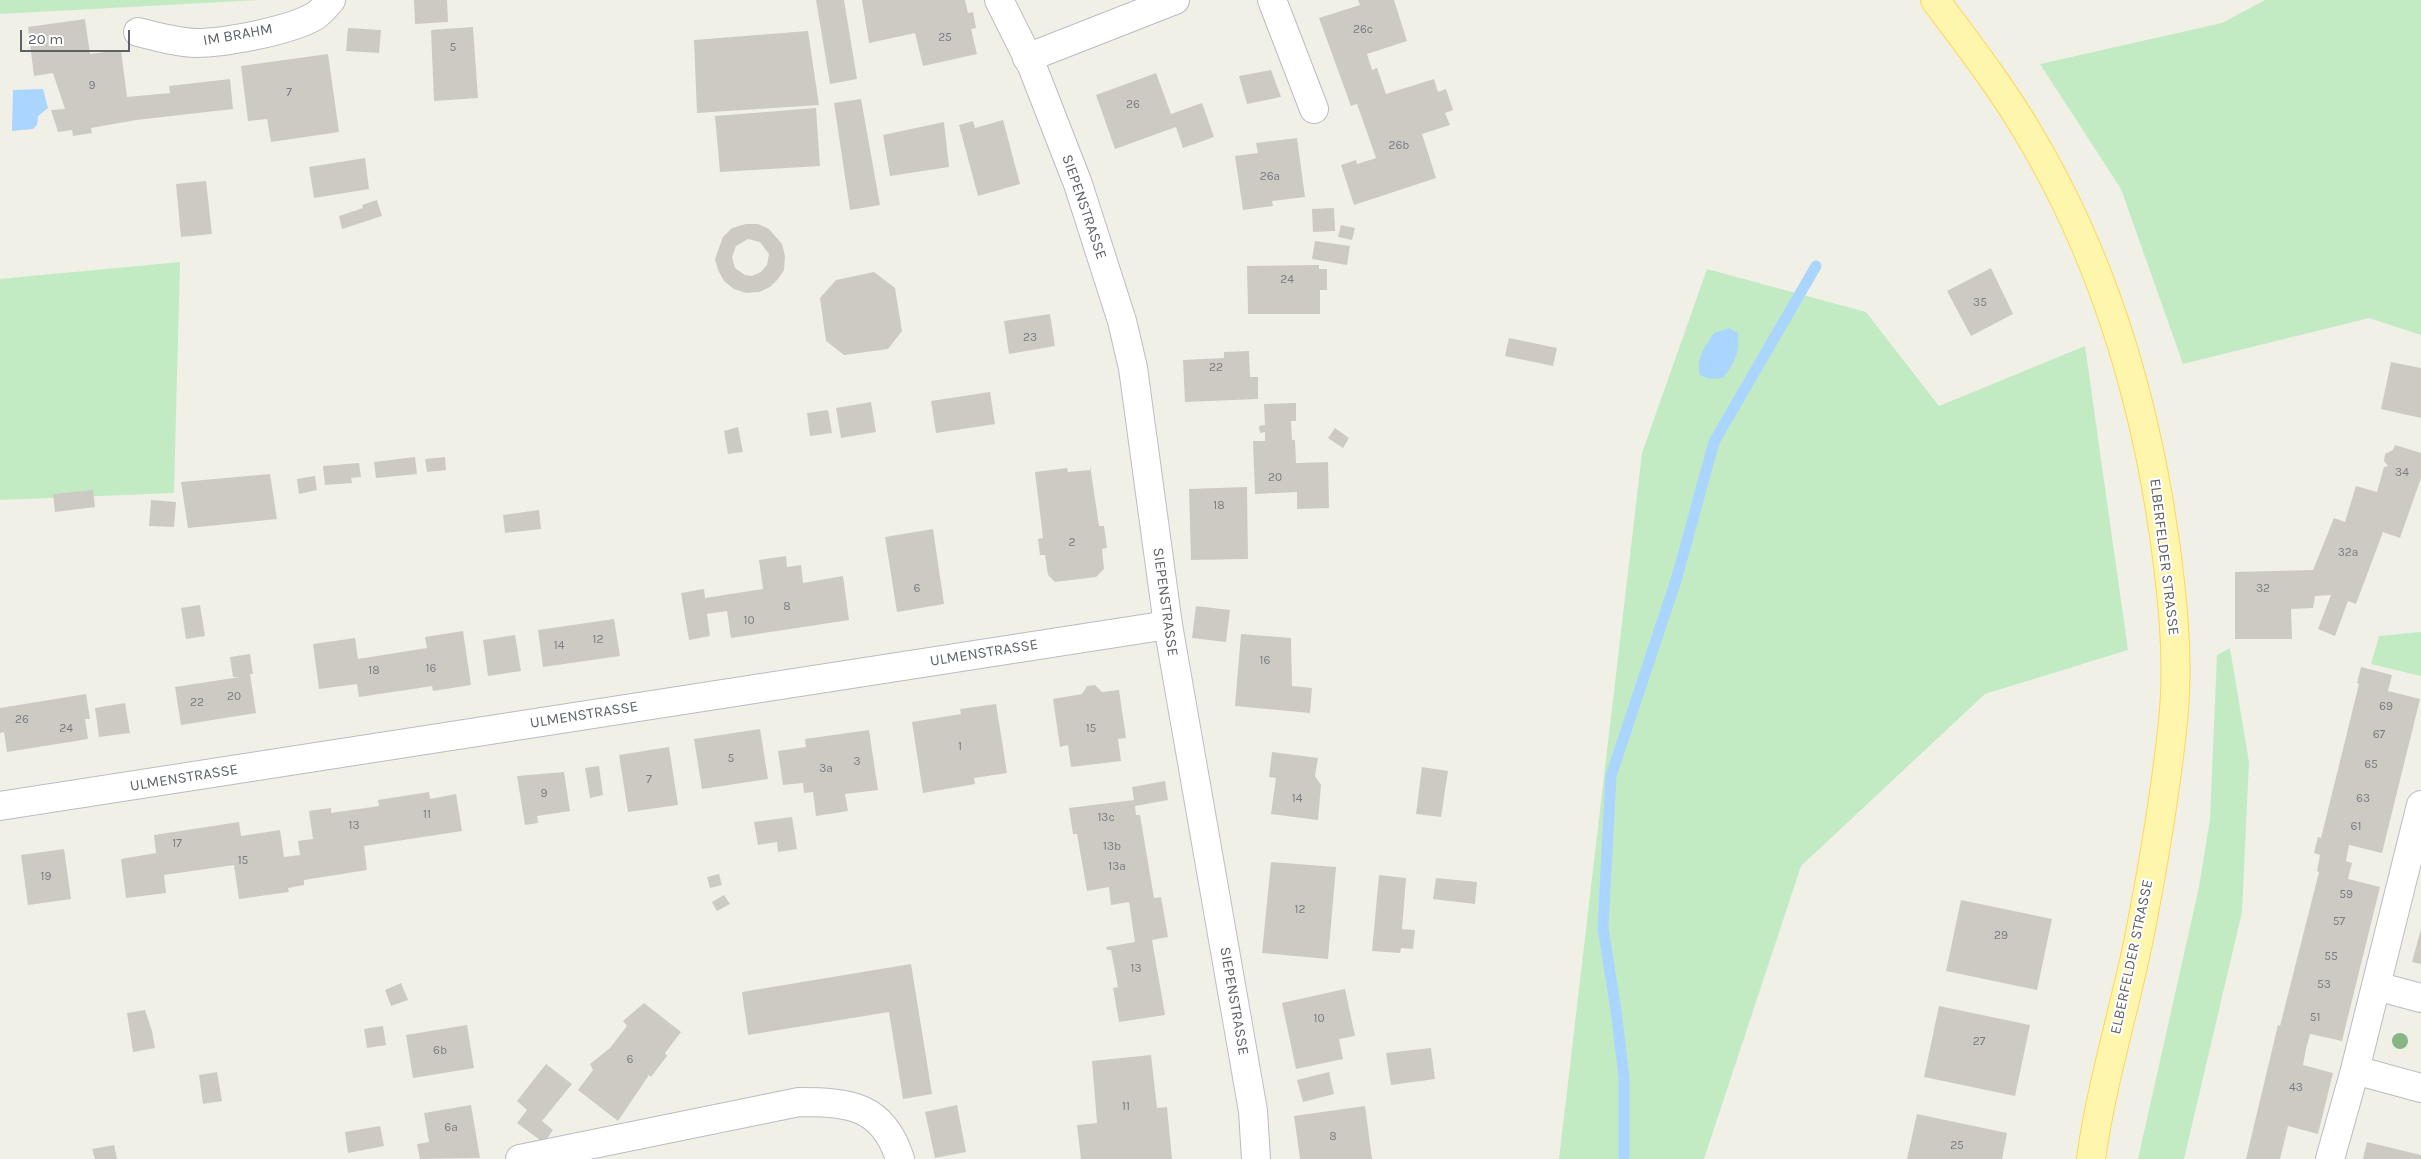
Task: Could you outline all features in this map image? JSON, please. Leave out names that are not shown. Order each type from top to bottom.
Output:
[{"type":"main road","name":"ELBERFELDER STRASSE","points":[[1935,0],[2001,88],[2031,137],[2075,219],[2095,268],[2116,328],[2141,411],[2159,499],[2174,609],[2176,658],[2173,728],[2154,855],[2138,944],[2098,1106],[2091,1159]]},
{"type":"street","name":"IM BRAHM","points":[[138,32],[171,40],[195,43],[242,37],[292,26],[314,16],[331,0]]},
{"type":"street","name":"SIEPENSTRASSE","points":[[998,0],[1027,58],[1078,184],[1122,321],[1133,368],[1168,625],[1253,1111],[1256,1159]]},
{"type":"street","points":[[1027,58],[1175,0]]},
{"type":"street","points":[[1272,0],[1314,109]]},
{"type":"street","name":"ULMENSTRASSE","points":[[0,806],[1168,625]]},
{"type":"street","points":[[2330,1159],[2355,1070],[2421,805]]},
{"type":"street","points":[[2376,986],[2421,998]]},
{"type":"street","points":[[2355,1070],[2421,1088]]},
{"type":"street","points":[[520,1159],[798,1102],[835,1102],[865,1111],[882,1125],[896,1145],[900,1159]]},
{"type":"green space","points":[[0,0],[260,0],[0,14]]},
{"type":"green space","points":[[2265,0],[2421,0],[2421,335],[2369,318],[2183,364],[2121,189],[2040,64],[2222,23]]},
{"type":"green space","points":[[180,262],[174,493],[0,500],[0,279]]},
{"type":"green space","points":[[1707,269],[1866,312],[1939,406],[2085,346],[2128,650],[1985,694],[1801,866],[1704,1159],[1559,1159],[1642,453]]},
{"type":"green space","points":[[2421,632],[2421,676],[2371,664],[2379,636]]},
{"type":"green space","points":[[2230,648],[2249,762],[2242,912],[2184,1159],[2138,1159],[2199,887],[2210,819],[2217,655]]},
{"type":"water","points":[[43,89],[48,108],[38,116],[37,125],[33,129],[12,131],[13,90]]},
{"type":"water","points":[[1729,328],[1738,333],[1736,357],[1731,367],[1723,378],[1709,379],[1700,375],[1700,358],[1707,343],[1714,333]]},
{"type":"building","points":[[414,0],[447,0],[448,22],[415,24]]},
{"type":"building","points":[[816,0],[844,0],[857,79],[830,84]]},
{"type":"building","points":[[862,0],[965,0],[968,13],[973,12],[976,28],[971,29],[977,54],[923,66],[915,33],[869,43]]},
{"type":"building","points":[[1358,0],[1394,0],[1407,41],[1367,54],[1372,70],[1377,68],[1386,94],[1434,79],[1438,92],[1446,89],[1453,110],[1445,113],[1450,125],[1422,134],[1436,178],[1354,205],[1341,165],[1356,160],[1357,164],[1376,158],[1357,104],[1351,106],[1319,18],[1360,5]]},
{"type":"building","points":[[85,19],[90,54],[121,50],[127,97],[170,93],[169,86],[230,79],[233,109],[136,120],[91,128],[92,133],[73,136],[72,130],[58,132],[51,110],[65,109],[53,73],[34,76],[28,27]]},
{"type":"building","points":[[473,27],[478,98],[434,101],[431,30]]},
{"type":"building","points":[[348,28],[381,30],[379,53],[346,51]]},
{"type":"building","points":[[808,31],[819,105],[697,113],[694,40]]},
{"type":"building","points":[[328,54],[339,132],[271,142],[267,119],[248,121],[241,66]]},
{"type":"building","points":[[1271,70],[1281,97],[1247,104],[1239,76]]},
{"type":"building","points":[[1156,73],[1171,114],[1202,103],[1214,137],[1183,148],[1176,127],[1115,149],[1096,95]]},
{"type":"building","points":[[861,99],[880,205],[850,210],[834,103]]},
{"type":"building","points":[[816,108],[820,166],[720,172],[715,116]]},
{"type":"building","points":[[1003,120],[1020,184],[978,196],[959,125],[973,121],[975,128]]},
{"type":"building","points":[[944,122],[949,167],[890,176],[883,135]]},
{"type":"building","points":[[1297,138],[1305,197],[1272,201],[1273,206],[1243,210],[1235,156],[1258,153],[1256,143]]},
{"type":"building","points":[[365,158],[369,189],[314,198],[309,167]]},
{"type":"building","points":[[206,181],[212,234],[181,237],[176,184]]},
{"type":"building","points":[[377,200],[382,216],[342,229],[339,216],[363,208],[362,205]]},
{"type":"building","points":[[1334,208],[1335,231],[1313,232],[1312,209]]},
{"type":"building","points":[[746,224],[758,224],[769,229],[782,244],[785,256],[784,270],[770,287],[759,292],[746,293],[734,289],[724,281],[715,259],[723,237],[732,228]],"holes":[[[748,239],[760,242],[769,254],[767,265],[761,272],[752,276],[745,275],[735,268],[732,257],[736,246]]]},
{"type":"building","points":[[1341,225],[1355,228],[1352,240],[1338,237]]},
{"type":"building","points":[[1315,241],[1350,246],[1347,265],[1312,259]]},
{"type":"building","points":[[1319,265],[1319,269],[1327,269],[1327,290],[1320,290],[1320,314],[1248,314],[1247,266]]},
{"type":"building","points":[[1991,268],[2013,314],[1971,336],[1947,291]]},
{"type":"building","points":[[874,272],[895,288],[902,331],[888,349],[844,355],[826,341],[820,298],[836,280]]},
{"type":"building","points":[[1050,314],[1055,346],[1009,354],[1004,321]]},
{"type":"building","points":[[1509,338],[1557,348],[1553,366],[1505,356]]},
{"type":"building","points":[[1249,351],[1250,377],[1258,377],[1258,399],[1185,402],[1183,360],[1224,358],[1224,352]]},
{"type":"building","points":[[2391,362],[2421,368],[2421,418],[2381,409]]},
{"type":"building","points":[[990,392],[995,424],[936,433],[931,401]]},
{"type":"building","points":[[871,402],[876,432],[841,438],[836,408]]},
{"type":"building","points":[[1296,403],[1296,421],[1291,421],[1292,440],[1295,440],[1296,463],[1328,462],[1329,508],[1297,509],[1297,492],[1255,494],[1253,441],[1265,441],[1265,432],[1260,433],[1259,426],[1265,425],[1264,404]]},
{"type":"building","points":[[828,410],[832,433],[810,436],[807,413]]},
{"type":"building","points":[[738,427],[743,452],[728,454],[724,431]]},
{"type":"building","points":[[1335,428],[1349,438],[1343,448],[1328,438]]},
{"type":"building","points":[[2395,445],[2421,453],[2421,478],[2400,538],[2383,532],[2356,604],[2348,601],[2335,636],[2318,629],[2331,595],[2315,596],[2313,608],[2291,609],[2292,639],[2235,639],[2235,572],[2313,570],[2334,518],[2345,522],[2356,486],[2377,492],[2384,467],[2388,466],[2384,461],[2385,454],[2393,450]]},
{"type":"building","points":[[415,457],[417,474],[376,478],[374,462]]},
{"type":"building","points":[[445,457],[446,470],[427,472],[425,459]]},
{"type":"building","points":[[359,463],[361,477],[351,478],[352,483],[325,485],[323,466]]},
{"type":"building","points":[[1090,465],[1099,526],[1104,526],[1107,548],[1102,549],[1104,569],[1096,577],[1055,582],[1048,575],[1045,555],[1040,555],[1038,539],[1043,538],[1035,472],[1067,468],[1068,472],[1090,470]]},
{"type":"building","points":[[270,474],[277,519],[188,528],[181,482]]},
{"type":"building","points":[[315,476],[317,490],[299,494],[297,479]]},
{"type":"building","points":[[1247,487],[1248,559],[1191,560],[1189,489]]},
{"type":"building","points":[[93,490],[95,507],[55,512],[53,494]]},
{"type":"building","points":[[151,500],[176,502],[174,527],[149,526]]},
{"type":"building","points":[[539,510],[541,529],[505,533],[503,515]]},
{"type":"building","points":[[933,529],[944,604],[897,612],[885,537]]},
{"type":"building","points":[[786,556],[787,567],[801,565],[803,583],[843,576],[849,620],[731,638],[727,611],[707,614],[710,636],[689,640],[681,593],[704,589],[705,598],[763,589],[759,560]]},
{"type":"building","points":[[200,605],[205,636],[186,639],[181,608]]},
{"type":"building","points":[[1196,606],[1230,610],[1226,642],[1192,638]]},
{"type":"building","points":[[614,619],[620,656],[543,667],[538,630]]},
{"type":"building","points":[[463,631],[471,685],[433,691],[432,686],[359,697],[357,684],[319,689],[313,644],[355,638],[358,659],[427,648],[425,637]]},
{"type":"building","points":[[1241,634],[1291,638],[1292,686],[1312,688],[1310,713],[1235,706]]},
{"type":"building","points":[[515,635],[521,671],[488,676],[483,640]]},
{"type":"building","points":[[250,654],[253,674],[250,674],[256,713],[181,725],[175,687],[240,677],[233,677],[230,657]]},
{"type":"building","points":[[2361,667],[2392,675],[2388,691],[2420,699],[2382,853],[2349,845],[2346,861],[2352,863],[2348,879],[2380,887],[2342,1041],[2310,1034],[2306,1049],[2303,1065],[2333,1073],[2318,1134],[2288,1126],[2280,1159],[2246,1159],[2278,1025],[2280,1026],[2319,872],[2317,871],[2320,855],[2314,853],[2318,837],[2321,838],[2359,684],[2357,683]]},
{"type":"building","points":[[1095,685],[1102,692],[1119,690],[1126,738],[1118,739],[1121,761],[1071,767],[1068,745],[1060,747],[1053,699],[1082,694],[1087,686]]},
{"type":"building","points":[[86,694],[90,719],[85,719],[88,739],[7,752],[4,732],[0,733],[0,708]]},
{"type":"building","points":[[125,703],[130,733],[99,737],[95,708]]},
{"type":"building","points":[[996,704],[1007,773],[974,778],[975,784],[923,793],[912,722],[961,714],[960,709]]},
{"type":"building","points":[[760,729],[768,779],[702,789],[694,739]]},
{"type":"building","points":[[869,730],[878,790],[845,794],[848,811],[816,816],[813,792],[804,793],[803,783],[783,785],[778,751],[806,747],[805,739]]},
{"type":"building","points":[[669,747],[678,805],[628,812],[619,755]]},
{"type":"building","points":[[1272,752],[1318,758],[1315,776],[1321,785],[1318,820],[1271,814],[1276,778],[1269,777]]},
{"type":"building","points":[[599,766],[603,795],[590,798],[585,768]]},
{"type":"building","points":[[1422,767],[1448,771],[1441,817],[1416,814]]},
{"type":"building","points":[[564,772],[570,811],[537,816],[538,823],[525,825],[517,776]]},
{"type":"building","points":[[1165,781],[1168,800],[1135,806],[1136,815],[1140,815],[1154,898],[1161,897],[1168,937],[1152,940],[1165,1015],[1119,1022],[1113,988],[1118,987],[1111,950],[1107,950],[1106,947],[1135,942],[1129,902],[1111,905],[1109,887],[1087,891],[1077,834],[1073,834],[1069,808],[1134,800],[1132,787]]},
{"type":"building","points":[[429,792],[430,799],[456,794],[462,831],[364,846],[367,870],[304,880],[304,885],[288,888],[289,892],[239,899],[234,865],[164,875],[166,893],[126,898],[121,859],[156,853],[154,835],[239,822],[241,836],[280,830],[284,857],[300,855],[298,841],[313,839],[309,811],[331,808],[331,813],[379,806],[378,800]]},
{"type":"building","points":[[792,817],[797,849],[778,852],[777,842],[758,845],[754,822]]},
{"type":"building","points":[[64,849],[71,899],[28,905],[21,855]]},
{"type":"building","points":[[1271,862],[1336,867],[1328,959],[1262,953]]},
{"type":"building","points":[[719,874],[722,885],[710,888],[707,877]]},
{"type":"building","points":[[1379,875],[1406,878],[1402,929],[1415,930],[1413,949],[1401,948],[1400,953],[1372,951]]},
{"type":"building","points":[[1436,878],[1477,882],[1475,904],[1433,899]]},
{"type":"building","points":[[724,895],[730,904],[717,911],[712,902]]},
{"type":"building","points":[[1961,900],[2052,919],[2037,990],[1946,971]]},
{"type":"building","points":[[2421,929],[2421,964],[2412,962]]},
{"type":"building","points":[[911,964],[932,1094],[903,1099],[889,1012],[748,1035],[742,992]]},
{"type":"building","points":[[401,983],[408,1000],[391,1006],[385,990]]},
{"type":"building","points":[[1345,989],[1355,1036],[1339,1039],[1343,1059],[1296,1069],[1282,1003]]},
{"type":"building","points":[[644,1003],[681,1032],[665,1053],[667,1056],[651,1077],[649,1075],[618,1121],[578,1090],[593,1070],[590,1064],[610,1048],[627,1026],[623,1021]]},
{"type":"building","points":[[1939,1006],[2030,1025],[2015,1096],[1924,1077]]},
{"type":"building","points":[[145,1010],[155,1048],[133,1052],[127,1013]]},
{"type":"building","points":[[467,1025],[474,1068],[413,1078],[406,1035]]},
{"type":"building","points":[[383,1026],[386,1045],[367,1048],[364,1029]]},
{"type":"building","points":[[1431,1048],[1435,1079],[1391,1085],[1386,1053]]},
{"type":"building","points":[[1151,1055],[1157,1108],[1167,1107],[1172,1159],[1081,1159],[1077,1125],[1097,1123],[1092,1061]]},
{"type":"building","points":[[546,1064],[572,1084],[542,1121],[553,1130],[544,1143],[517,1123],[527,1110],[517,1101]]},
{"type":"building","points":[[217,1072],[222,1101],[203,1104],[199,1075]]},
{"type":"building","points":[[1329,1072],[1334,1094],[1303,1102],[1297,1080]]},
{"type":"building","points":[[471,1105],[480,1158],[420,1159],[417,1144],[429,1142],[424,1113]]},
{"type":"building","points":[[957,1105],[966,1152],[935,1158],[925,1112]]},
{"type":"building","points":[[1365,1106],[1372,1159],[1300,1159],[1294,1116]]},
{"type":"building","points":[[1917,1114],[2007,1133],[2002,1159],[1907,1159]]},
{"type":"building","points":[[380,1126],[384,1146],[348,1153],[345,1132]]},
{"type":"building","points":[[2367,1142],[2421,1155],[2421,1159],[2363,1159]]},
{"type":"building","points":[[114,1145],[117,1159],[95,1159],[92,1149]]},
{"type":"waterway","points":[[1624,1159],[1624,1078],[1616,1010],[1603,928],[1611,776],[1677,577],[1714,442],[1816,266]]}]
